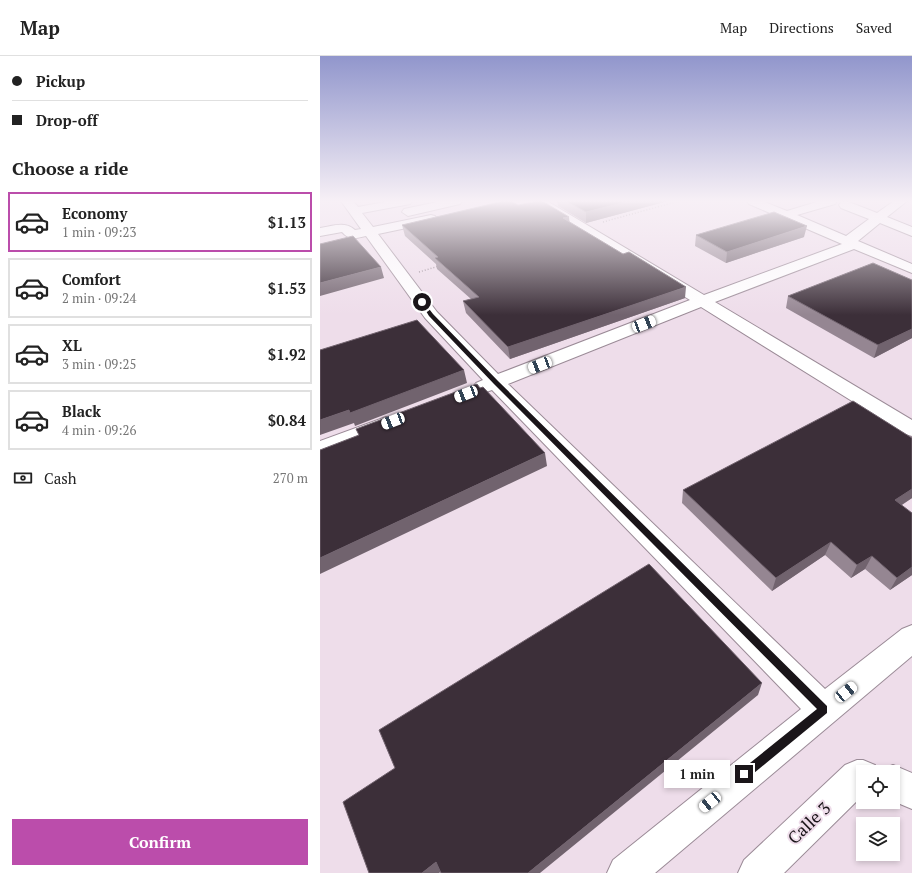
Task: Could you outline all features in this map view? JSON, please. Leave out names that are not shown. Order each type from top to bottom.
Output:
[{"type":"street","points":[[320,243],[336,239]]},
{"type":"street","points":[[376,239],[431,315],[496,382],[824,709]]},
{"type":"street","points":[[602,239],[912,429]]},
{"type":"street","points":[[844,239],[912,269]]},
{"type":"street","points":[[856,244],[857,239]]},
{"type":"street","points":[[466,394],[703,301],[856,244],[878,242]]},
{"type":"street","points":[[320,449],[400,419]]},
{"type":"street","points":[[626,873],[912,638]]},
{"type":"street","name":"Calle 3","points":[[758,873],[856,777]]},
{"type":"street","points":[[900,786],[912,792]]},
{"type":"path","points":[[403,276],[441,265]]},
{"type":"building","points":[[340,239],[356,239],[381,267],[320,283],[320,244]]},
{"type":"building","points":[[418,239],[598,239],[623,254],[629,252],[686,287],[508,347],[463,301],[479,297],[435,258],[438,257]]},
{"type":"building","points":[[704,239],[767,239],[727,252]]},
{"type":"building","points":[[873,263],[912,280],[912,329],[878,345],[788,296]]},
{"type":"building","points":[[417,320],[464,370],[350,413],[349,410],[320,420],[320,350]]},
{"type":"building","points":[[477,384],[480,388],[483,387],[545,453],[320,558],[320,450],[359,435],[356,429]]},
{"type":"building","points":[[853,401],[912,438],[912,489],[895,500],[912,513],[912,567],[897,578],[872,556],[857,565],[831,542],[776,578],[683,490]]},
{"type":"building","points":[[649,564],[762,683],[528,873],[441,873],[436,862],[422,873],[369,873],[343,802],[395,768],[379,730]]},
{"type":"route","points":[[422,302],[431,315],[496,382],[824,709],[744,774]]}]
